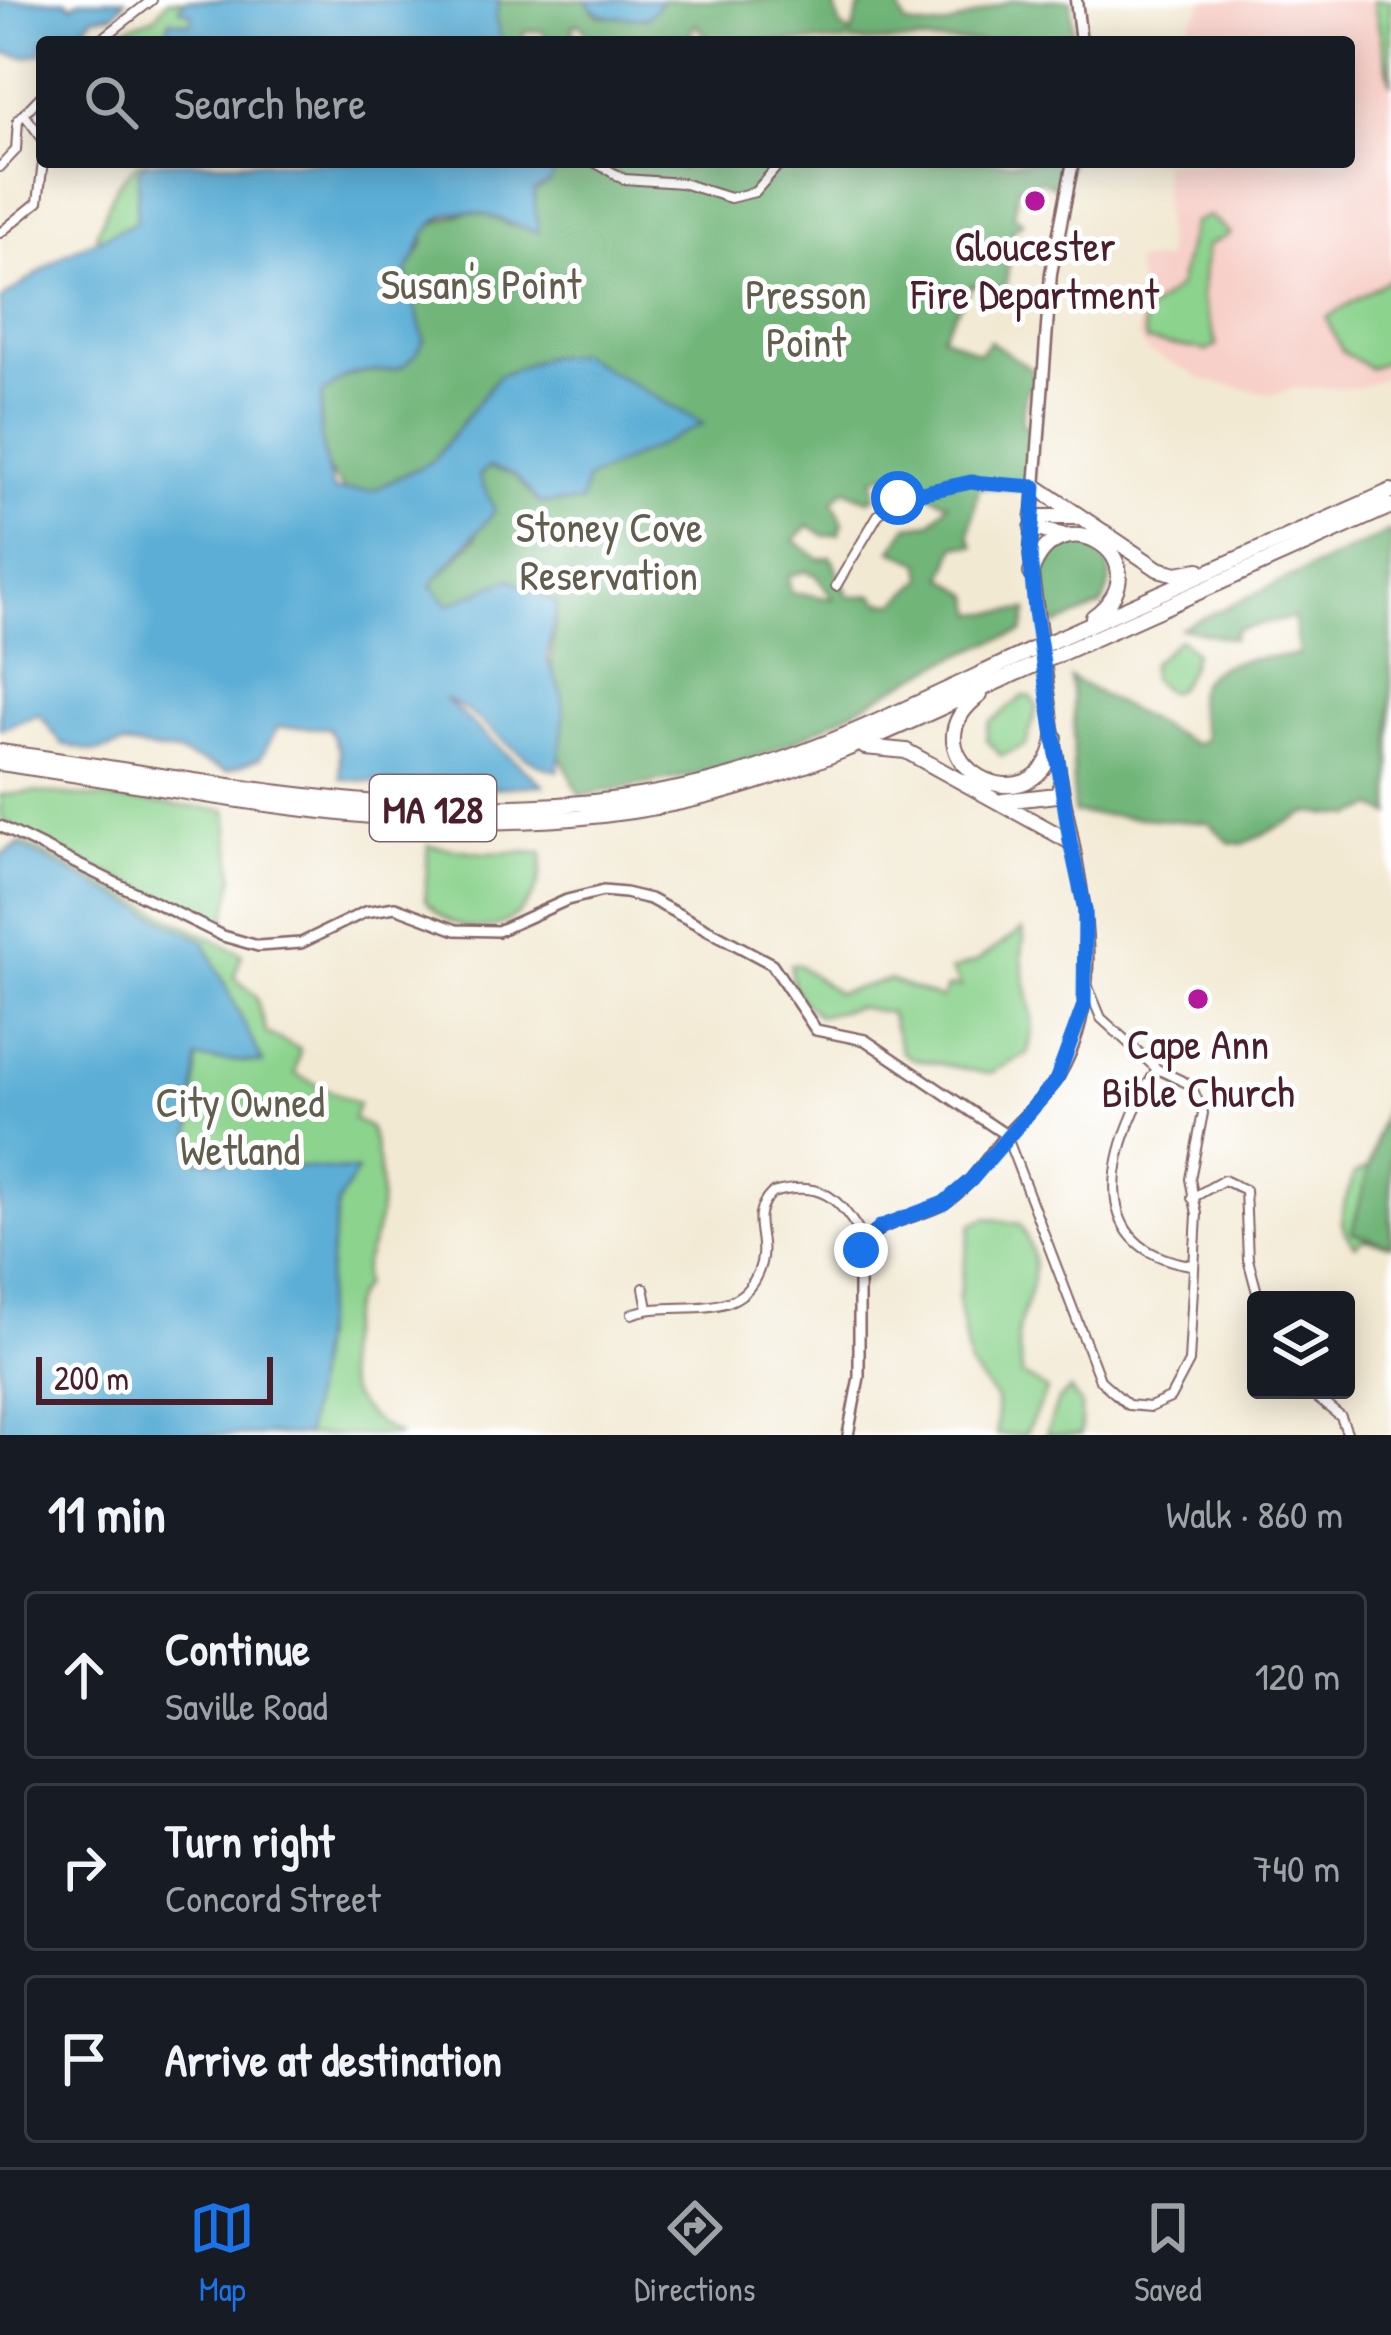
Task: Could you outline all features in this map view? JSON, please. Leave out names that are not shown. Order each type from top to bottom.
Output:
[{"type":"highway","points":[[1035,486],[1158,569],[1177,574],[1299,532]]},
{"type":"highway","name":"MA 128","points":[[0,766],[386,818],[488,823],[616,814],[774,776],[1391,491]]},
{"type":"highway","name":"MA 128","points":[[1052,647],[1391,506]]},
{"type":"highway","points":[[1032,523],[1082,519]]},
{"type":"highway","points":[[1032,523],[1091,538],[1108,550],[1118,566],[1118,587],[1102,610],[1052,647]]},
{"type":"highway","points":[[1031,573],[1040,552],[1069,535]]},
{"type":"highway","points":[[1031,658],[970,703],[955,735],[958,756],[972,775],[992,785],[1061,786]]},
{"type":"highway","name":"MA 128","points":[[0,752],[383,804],[478,809],[572,806],[665,791],[766,765],[1031,658]]},
{"type":"highway","points":[[1019,784],[1044,765],[1055,738]]},
{"type":"highway","points":[[774,776],[859,748],[885,746],[1070,841]]},
{"type":"highway","points":[[998,800],[1044,800],[1061,786]]},
{"type":"main road","points":[[1076,0],[1080,36]]},
{"type":"main road","points":[[1055,738],[1031,573],[1032,523],[1051,273],[1071,168]]},
{"type":"street","points":[[106,36],[152,0]]},
{"type":"street","points":[[0,167],[16,150],[16,128],[36,101]]},
{"type":"street","points":[[23,114],[36,130]]},
{"type":"street","points":[[0,233],[38,202],[42,168]]},
{"type":"street","points":[[605,168],[624,179],[682,183],[730,198],[755,192],[777,168]]},
{"type":"street","points":[[836,586],[878,515],[898,498],[971,482],[1035,486]]},
{"type":"street","points":[[848,1435],[857,1400],[859,1260],[865,1240],[880,1227],[930,1210],[959,1192],[1063,1070],[1084,1005],[1085,910],[1055,738]]},
{"type":"street","points":[[0,826],[223,936],[258,946],[302,943],[365,912],[395,907],[456,930],[498,931],[553,905],[603,891],[650,899],[772,964],[810,1026],[866,1040],[1006,1135],[1082,1344],[1107,1391],[1128,1406],[1150,1407],[1170,1398],[1190,1362],[1197,1214],[1192,1198],[1202,1105],[1191,1085],[1157,1069],[1102,1018],[1086,981]]},
{"type":"street","points":[[1157,1069],[1127,1126],[1115,1199],[1119,1221],[1137,1246],[1155,1260],[1191,1265]]},
{"type":"street","points":[[1192,1198],[1224,1180],[1245,1190],[1248,1259],[1257,1291]]},
{"type":"street","points":[[632,1315],[648,1308],[708,1310],[745,1292],[760,1268],[757,1217],[772,1193],[809,1186],[826,1193],[865,1240]]},
{"type":"street","points":[[644,1288],[648,1308]]},
{"type":"street","points":[[1318,1399],[1341,1417],[1348,1435]]},
{"type":"shaded area","points":[[1205,0],[1373,0],[1391,85],[1391,375],[1358,388],[1296,388],[1275,395],[1206,381],[1146,350],[1138,338],[1140,289],[1134,261],[1166,259],[1162,168],[1355,168],[1355,36],[1181,36]]},
{"type":"green space","points":[[168,0],[196,0],[198,21],[164,36],[128,36],[125,28],[155,17]]},
{"type":"green space","points":[[500,0],[585,0],[598,16],[647,18],[663,0],[833,0],[840,25],[851,35],[859,9],[872,0],[896,2],[906,24],[936,27],[1014,0],[1071,0],[1073,36],[706,36],[695,24],[690,36],[589,36],[579,23],[572,26],[574,36],[524,31],[524,36],[500,36],[495,17]]},
{"type":"green space","points":[[1373,0],[1391,0],[1391,85]]},
{"type":"green space","points":[[133,168],[145,168],[136,225],[102,244],[96,235],[116,186]]},
{"type":"green space","points":[[552,168],[1068,168],[1063,190],[1041,180],[1018,187],[1014,215],[1023,222],[1013,230],[1005,291],[972,285],[942,335],[979,353],[990,341],[1038,374],[1038,385],[1027,387],[1021,424],[1036,429],[1031,482],[1025,489],[979,487],[969,535],[974,546],[956,545],[944,577],[972,596],[976,614],[1028,610],[1023,632],[957,656],[802,738],[747,761],[580,796],[559,753],[564,716],[551,661],[557,604],[447,605],[431,585],[476,538],[479,476],[489,467],[514,475],[539,503],[701,423],[579,354],[497,377],[434,460],[373,490],[347,494],[319,459],[322,393],[348,376],[399,368],[424,340],[406,271],[433,224],[474,209],[511,226],[534,208],[534,191]],"holes":[[[899,470],[915,479],[920,490],[948,503],[931,523],[908,526],[892,550],[921,563],[923,579],[896,603],[880,602],[873,595],[849,597],[831,557],[819,559],[794,540],[809,525],[824,536],[839,534],[843,523],[833,501],[845,489],[868,500],[875,497],[874,478]],[[806,571],[816,575],[833,599],[791,592],[788,576]]]},
{"type":"green space","points":[[1209,216],[1230,234],[1207,246],[1201,297],[1217,345],[1207,351],[1146,341],[1142,316],[1178,287],[1193,222]]},
{"type":"green space","points":[[1391,278],[1391,360],[1369,368],[1342,351],[1326,318]]},
{"type":"green space","points":[[1391,531],[1391,815],[1374,807],[1354,816],[1307,813],[1243,844],[1230,843],[1209,823],[1074,813],[1070,678],[1194,744],[1205,740],[1197,702],[1200,686],[1221,667],[1299,655],[1293,618],[1236,630],[1233,639],[1181,628]]},
{"type":"green space","points":[[1081,540],[1108,568],[1109,584],[1101,606],[1056,625],[1045,598],[1045,569],[1053,552]]},
{"type":"green space","points":[[1179,639],[1194,651],[1193,657],[1182,683],[1167,692],[1151,679],[1151,664]]},
{"type":"green space","points":[[1024,696],[1032,697],[1037,707],[1026,745],[1001,756],[986,739],[989,723]]},
{"type":"green space","points":[[34,792],[227,810],[234,877],[224,927],[16,830],[0,817],[0,795]]},
{"type":"green space","name":"City Owned Wetland","points":[[22,842],[242,954],[234,977],[256,996],[266,1033],[300,1049],[295,1074],[358,1104],[353,1119],[369,1127],[373,1138],[380,1205],[363,1286],[348,1320],[344,1375],[349,1390],[368,1414],[400,1435],[0,1435],[0,855]]},
{"type":"green space","points":[[428,845],[482,853],[542,852],[532,898],[502,924],[463,926],[443,917],[425,900]]},
{"type":"green space","points":[[1022,930],[1031,1041],[1027,1054],[989,1074],[911,1058],[901,1051],[890,1013],[858,1007],[819,1016],[802,1000],[792,980],[791,964],[797,964],[837,993],[889,980],[941,999],[948,987],[961,987],[951,970],[976,962]]},
{"type":"green space","points":[[1391,1084],[1391,1245],[1363,1239],[1355,1245],[1343,1227],[1343,1211],[1354,1174],[1368,1168]]},
{"type":"green space","points":[[1391,1084],[1391,1245],[1352,1232]]},
{"type":"green space","points":[[987,1218],[1020,1224],[1032,1252],[1033,1276],[1018,1344],[1022,1375],[1047,1390],[1025,1435],[997,1435],[996,1399],[970,1367],[958,1300],[971,1225]]},
{"type":"green space","points":[[1070,1390],[1081,1405],[1081,1435],[1046,1435],[1058,1400]]},
{"type":"water","points":[[0,0],[66,0],[72,6],[79,0],[125,0],[114,14],[93,17],[78,36],[36,36],[36,54],[0,52]]},
{"type":"water","points":[[186,0],[500,0],[495,17],[500,36],[166,36],[170,20],[191,23],[192,14],[179,8]]},
{"type":"water","points":[[585,0],[663,0],[647,18],[606,15]]},
{"type":"water","points":[[555,168],[550,183],[534,191],[538,232],[466,212],[439,219],[428,230],[406,271],[424,340],[416,354],[399,368],[348,376],[323,393],[320,417],[334,491],[374,490],[434,460],[497,377],[545,357],[579,354],[703,424],[586,480],[581,503],[539,503],[514,475],[489,467],[479,476],[495,511],[431,585],[448,605],[510,579],[557,604],[547,659],[562,693],[558,771],[528,758],[444,699],[543,785],[456,790],[341,779],[339,749],[329,728],[278,727],[260,758],[227,771],[178,753],[124,745],[95,752],[62,744],[39,714],[0,729],[0,300],[67,253],[136,222],[139,169]]},
{"type":"water","points":[[20,846],[204,941],[263,1063],[197,1059],[190,1159],[357,1171],[338,1203],[306,1435],[0,1435],[0,856]]},
{"type":"place","name":"Gloucester Fire Department","points":[[1035,201]]},
{"type":"place","name":"Cape Ann Bible Church","points":[[1198,999]]},
{"type":"route","points":[[861,1250],[880,1227],[930,1210],[959,1192],[1056,1081],[1070,1054],[1084,1005],[1089,941],[1035,611],[1030,555],[1035,487],[971,482],[898,498]]},
{"type":"park label","name":"Susan's Point","points":[[481,283]]},
{"type":"park label","name":"Presson Point","points":[[806,317]]},
{"type":"park label","name":"Stoney Cove Reservation","points":[[609,550]]}]
